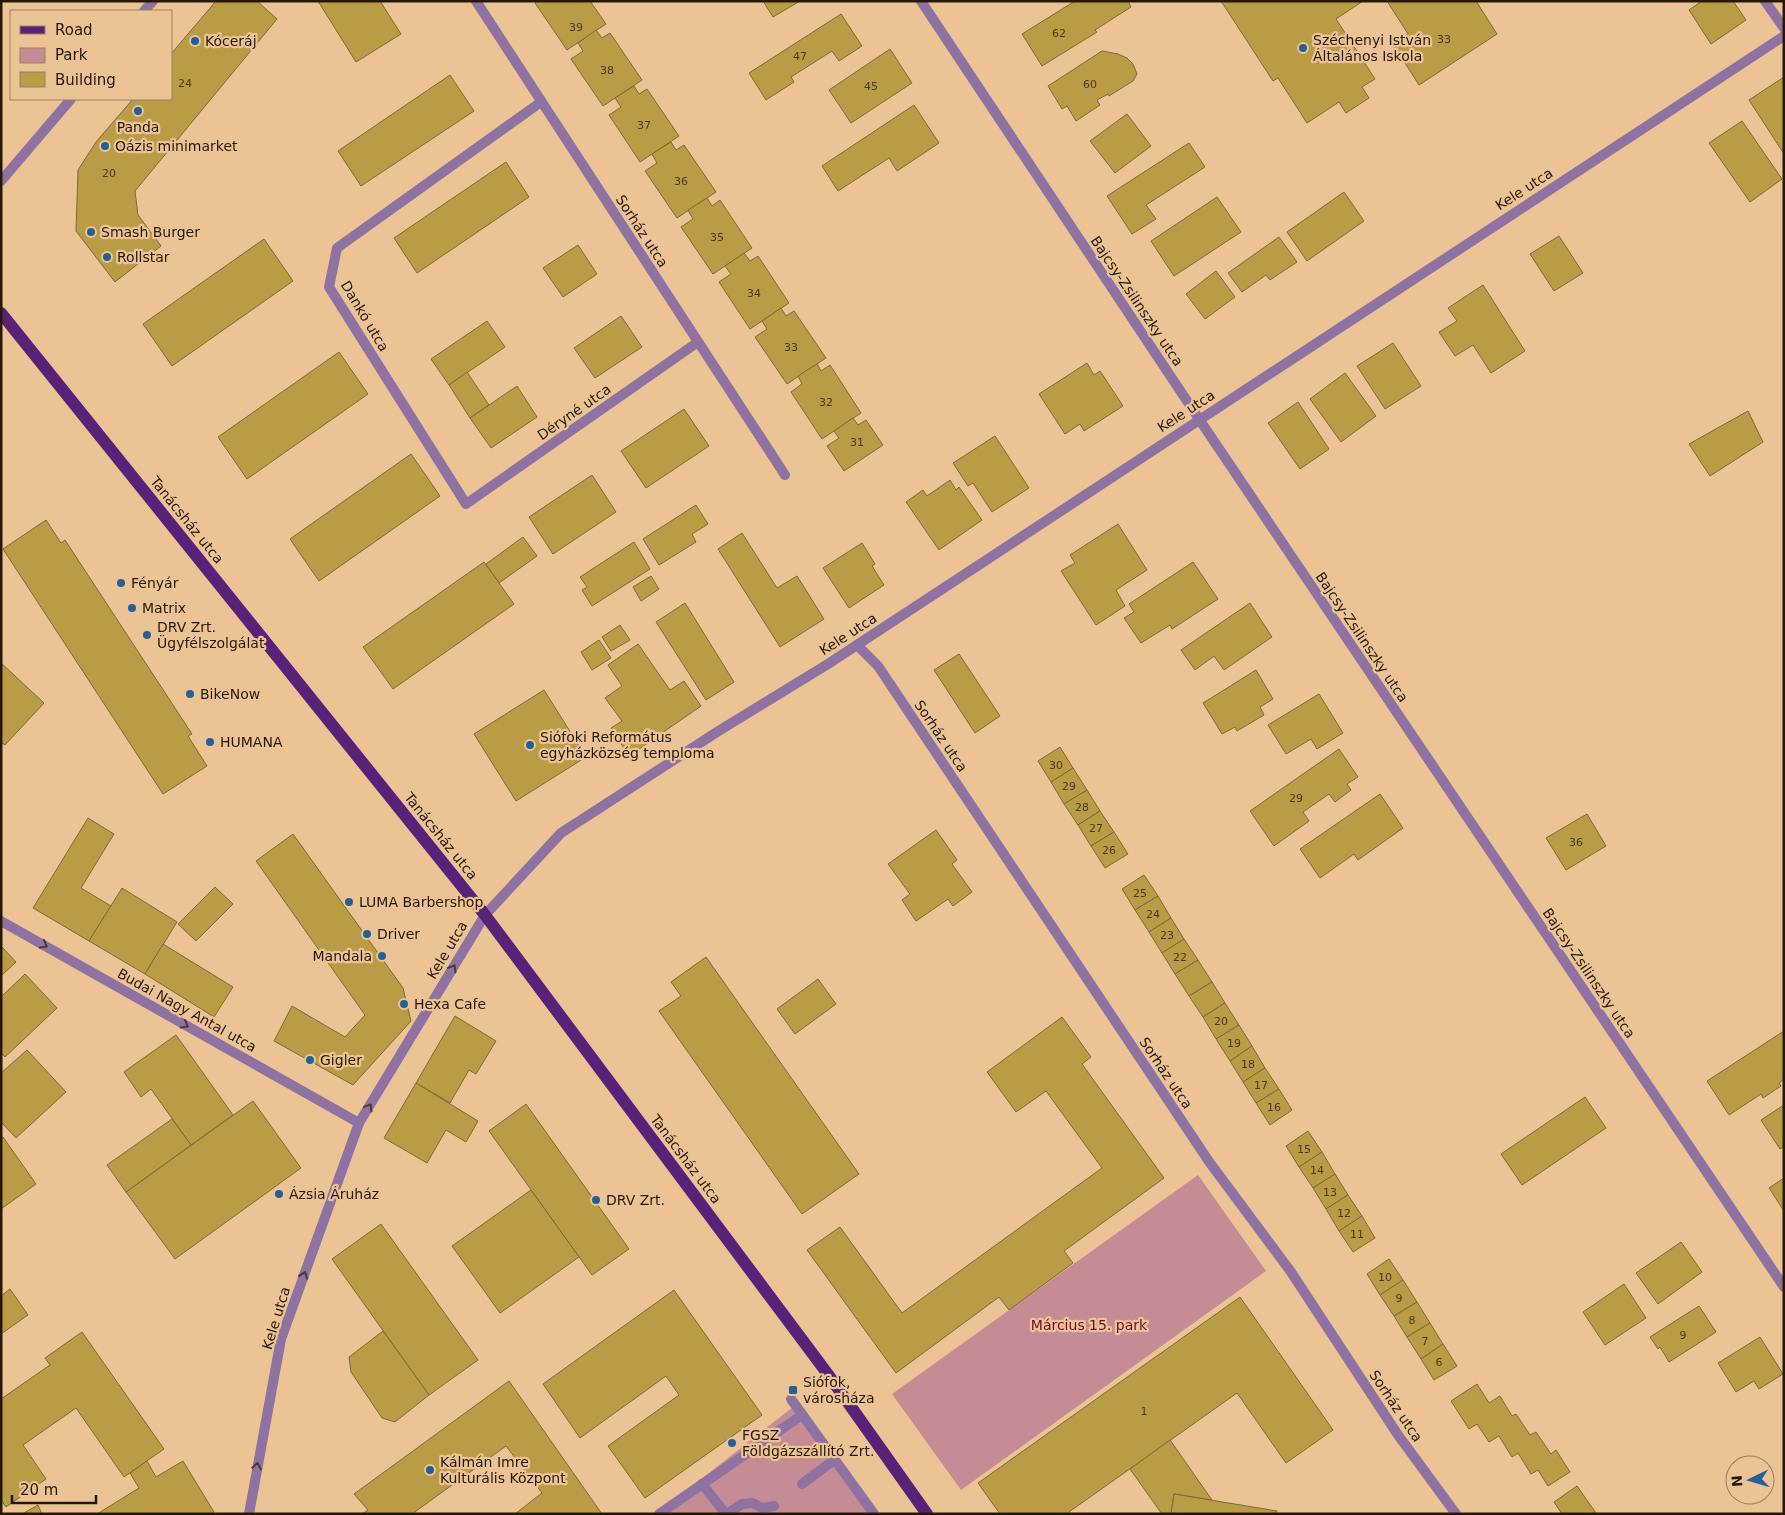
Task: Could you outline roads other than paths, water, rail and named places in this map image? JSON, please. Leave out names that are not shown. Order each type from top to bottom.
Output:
[{"type":"main road","name":"Tanácsház utca","points":[[1,313],[485,915],[827,1373],[927,1514]]},
{"type":"street","name":"Sorház utca","points":[[476,1],[785,475]]},
{"type":"street","name":"Bajcsy-Zsilinszky utca","points":[[921,1],[1199,419],[1784,1287]]},
{"type":"street","points":[[1765,1],[1784,28]]},
{"type":"street","name":"Kele utca","points":[[249,1514],[281,1340],[360,1123],[485,915],[561,833],[857,644],[1784,36]]},
{"type":"street","points":[[1,181],[70,100]]},
{"type":"street","name":"Dankó utca","points":[[466,504],[329,287],[337,248],[541,102]]},
{"type":"street","name":"Déryné utca","points":[[466,504],[698,342]]},
{"type":"street","name":"Sorház utca","points":[[857,644],[878,666],[1210,1163],[1291,1272],[1398,1435],[1456,1514]]},
{"type":"street","name":"Budai Nagy Antal utca","points":[[1,921],[360,1123]]},
{"type":"street","points":[[791,1399],[874,1514]]},
{"type":"street","points":[[659,1514],[802,1415]]},
{"type":"street","points":[[802,1484],[834,1460]]},
{"type":"street","points":[[702,1484],[726,1514],[742,1504],[753,1503],[763,1511],[774,1506]]},
{"type":"place","name":"Kóceráj","points":[[195,41]]},
{"type":"place","name":"Széchenyi István Általános Iskola","points":[[1303,48]]},
{"type":"place","name":"Panda","points":[[138,111]]},
{"type":"place","name":"Oázis minimarket","points":[[105,146]]},
{"type":"place","name":"Smash Burger","points":[[91,232]]},
{"type":"place","name":"Rollstar","points":[[107,257]]},
{"type":"place","name":"Fényár","points":[[121,583]]},
{"type":"place","name":"Matrix","points":[[132,608]]},
{"type":"place","name":"DRV Zrt. Ügyfélszolgálat","points":[[147,635]]},
{"type":"place","name":"BikeNow","points":[[190,694]]},
{"type":"place","name":"HUMANA","points":[[210,742]]},
{"type":"place","name":"Siófoki Református egyházközség temploma","points":[[530,745]]},
{"type":"place","name":"LUMA Barbershop","points":[[349,902]]},
{"type":"place","name":"Driver","points":[[367,934]]},
{"type":"place","name":"Mandala","points":[[382,956]]},
{"type":"place","name":"Hexa Cafe","points":[[404,1004]]},
{"type":"place","name":"Gigler","points":[[310,1060]]},
{"type":"place","name":"Ázsia Áruház","points":[[279,1194]]},
{"type":"place","name":"DRV Zrt.","points":[[596,1200]]},
{"type":"place","name":"Siófok, városháza","points":[[793,1390]]},
{"type":"place","name":"FGSZ Földgázszállító Zrt.","points":[[732,1443]]},
{"type":"place","name":"Kálmán Imre Kulturális Központ","points":[[430,1470]]},
{"type":"park label","name":"Március 15. park","points":[[1089,1325]]}]
